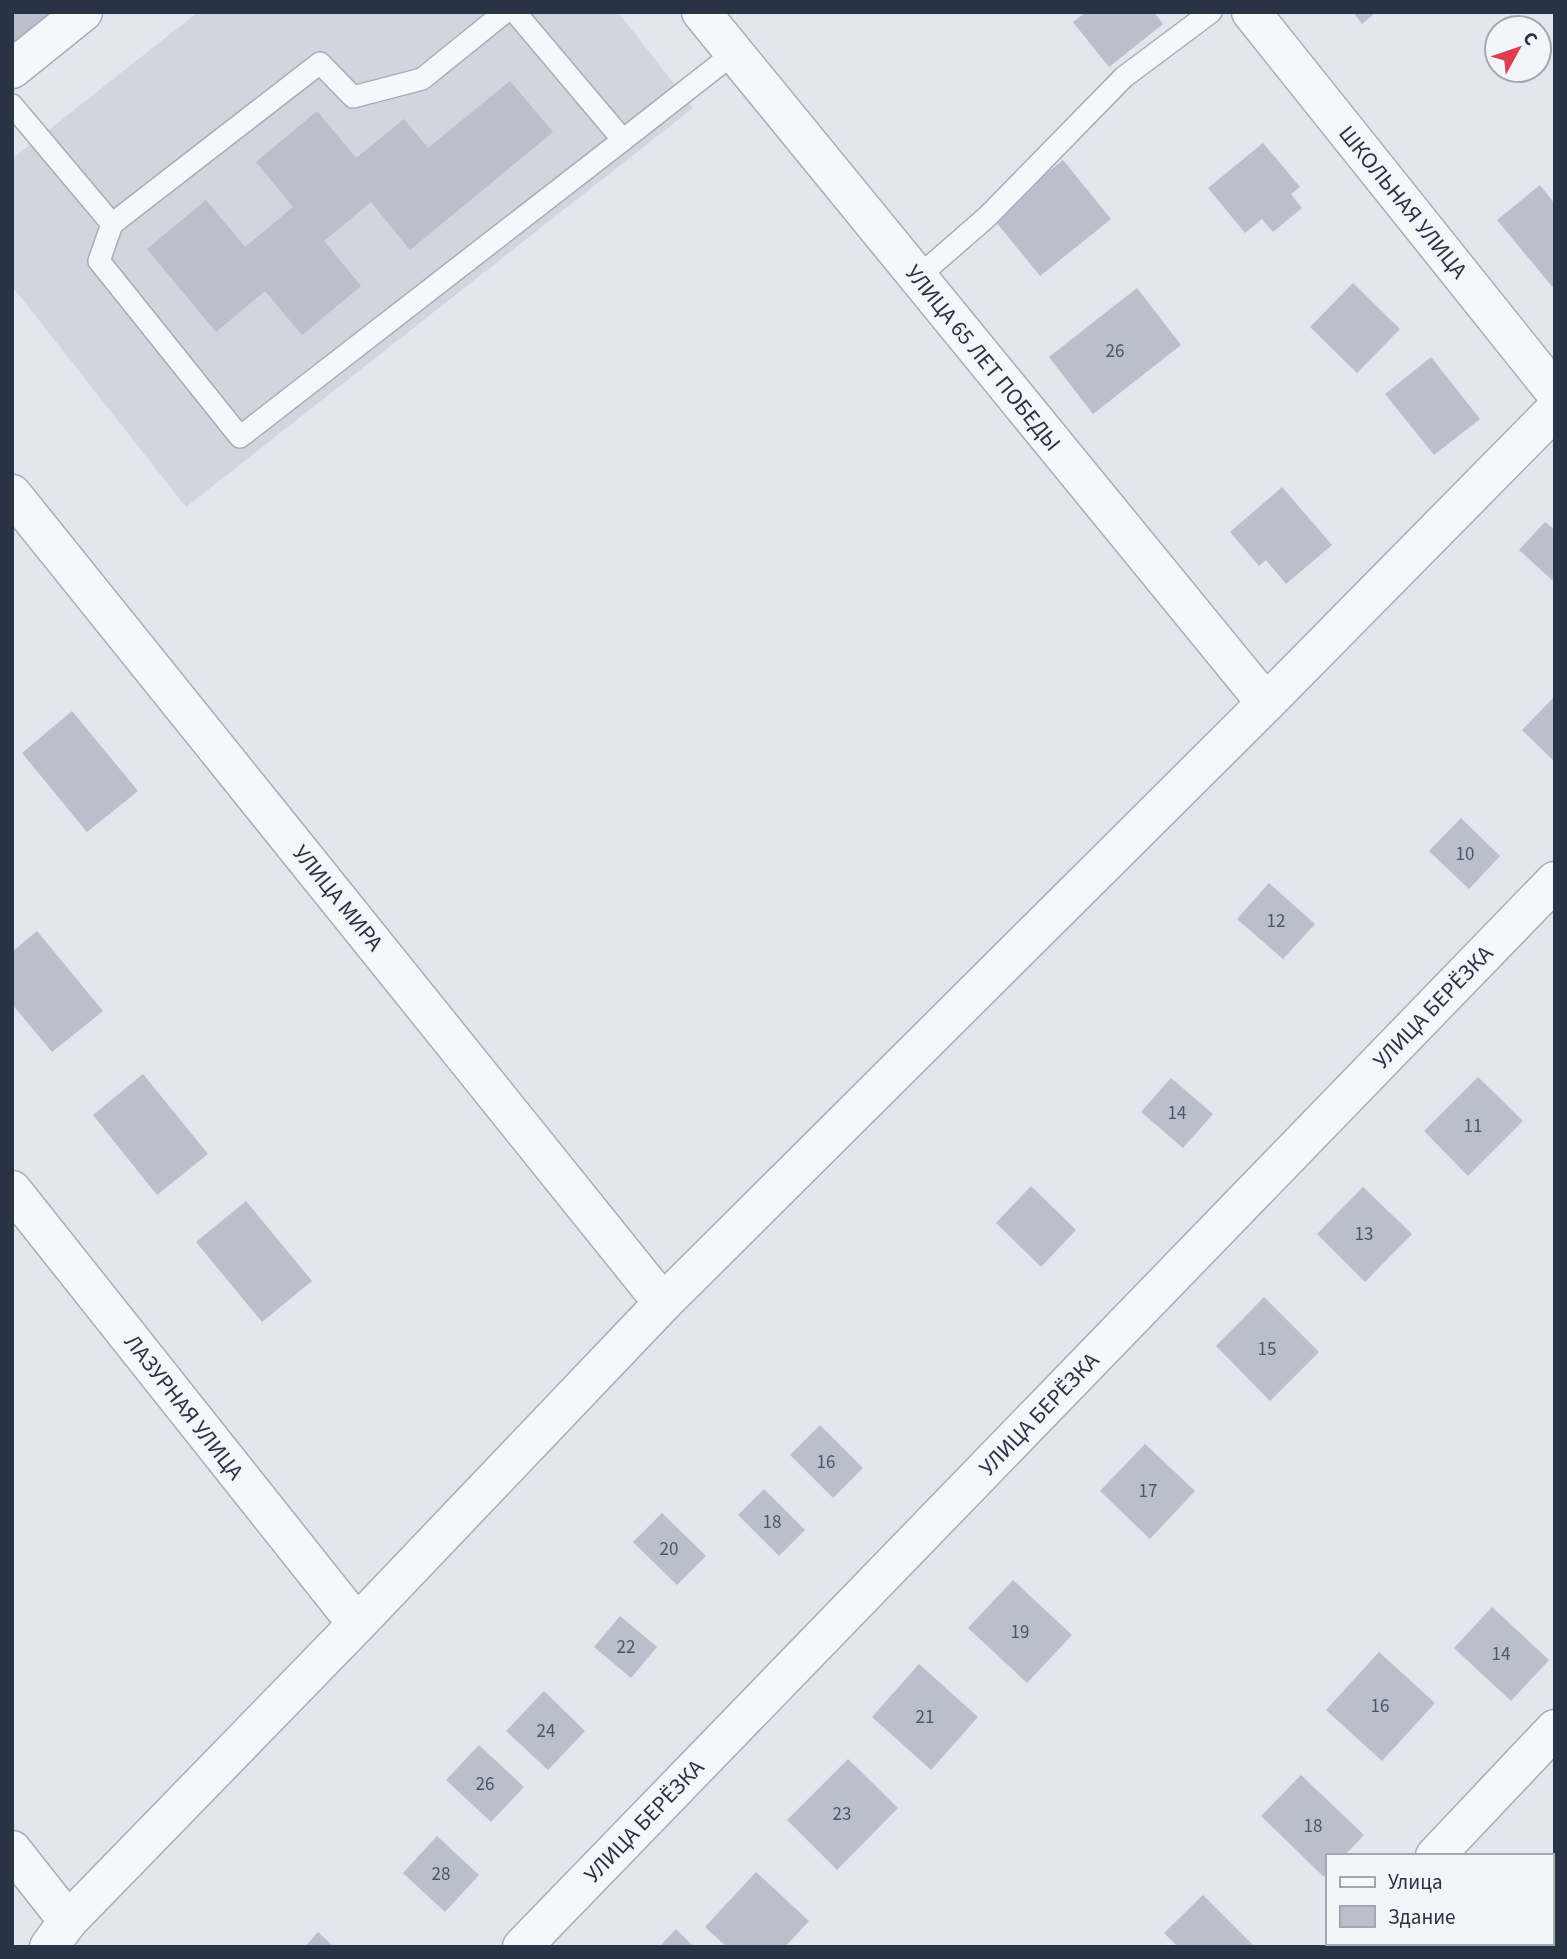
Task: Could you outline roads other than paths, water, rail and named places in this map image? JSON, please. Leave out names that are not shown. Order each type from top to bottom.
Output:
[{"type":"street","points":[[12,69],[83,12]]},
{"type":"street","name":"УЛИЦА 65 ЛЕТ ПОБЕДЫ","points":[[701,12],[1266,703]]},
{"type":"street","name":"ШКОЛЬНАЯ УЛИЦА","points":[[1251,12],[1555,392]]},
{"type":"street","points":[[12,1850],[59,1934],[663,1303],[1266,703],[1555,410]]},
{"type":"street","name":"УЛИЦА МИРА","points":[[12,494],[663,1303]]},
{"type":"street","name":"УЛИЦА БЕРЁЗКА","points":[[523,1947],[1555,881]]},
{"type":"street","name":"ЛАЗУРНАЯ УЛИЦА","points":[[12,1189],[357,1623]]},
{"type":"street","points":[[1437,1854],[1555,1729]]},
{"type":"lane","points":[[505,12],[422,79],[353,97],[320,62],[112,224],[99,261],[240,437],[734,53]]},
{"type":"lane","points":[[515,12],[623,140]]},
{"type":"lane","points":[[918,277],[988,216],[1124,77],[1211,12]]},
{"type":"lane","points":[[12,105],[112,224]]}]
